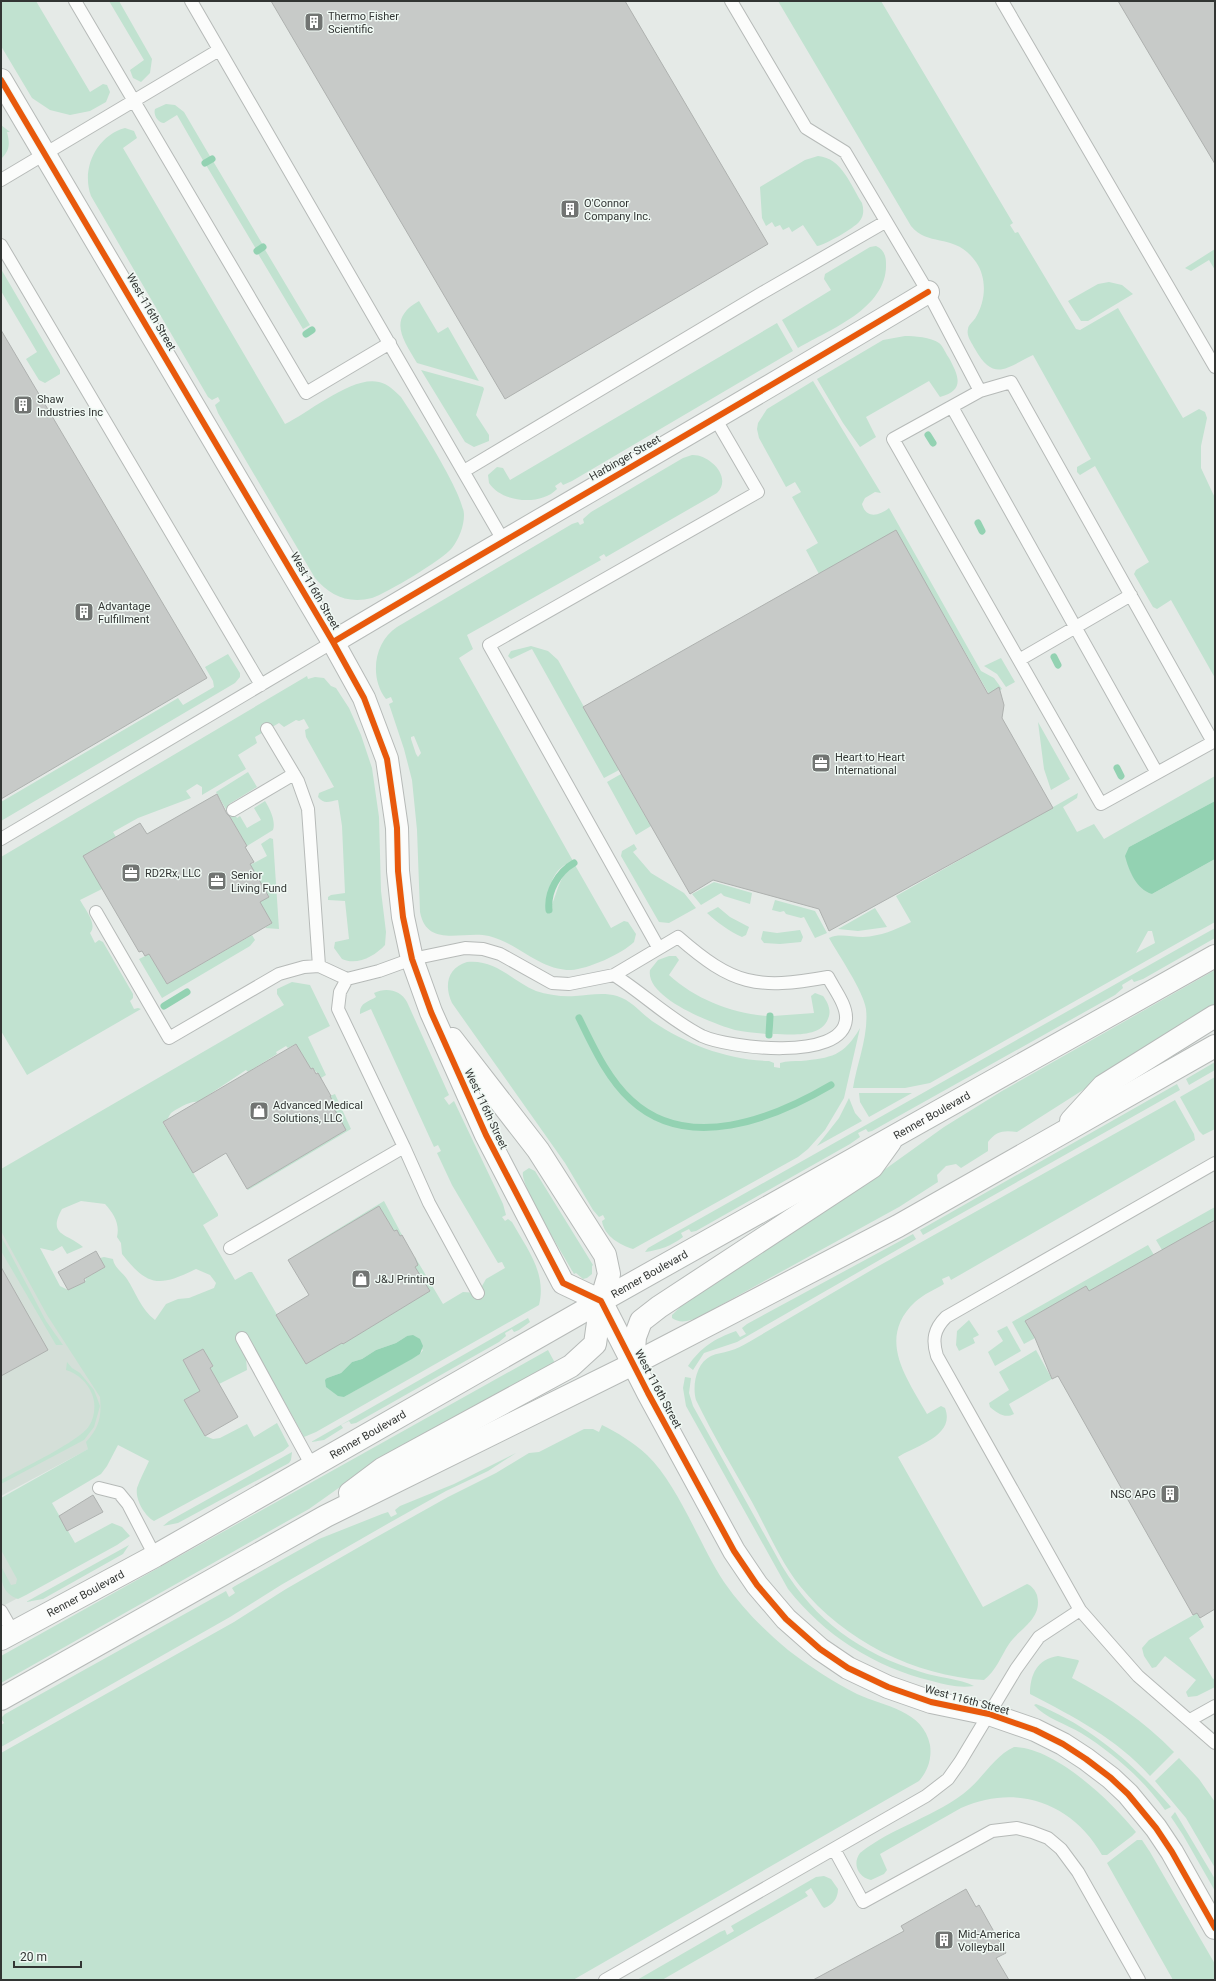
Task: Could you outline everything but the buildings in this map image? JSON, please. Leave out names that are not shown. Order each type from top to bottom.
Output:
[{"type":"main road","name":"West 116th Street","points":[[4,91],[46,154],[333,642],[364,698],[387,759],[397,828],[398,871],[402,910],[412,958],[431,1012],[486,1135],[563,1283],[601,1301],[633,1364],[734,1551],[757,1585],[786,1619],[820,1649],[842,1664],[881,1684],[931,1702],[989,1714],[1035,1730],[1063,1744],[1111,1778],[1128,1794],[1156,1828],[1172,1852],[1215,1928]]},
{"type":"main road","name":"Harbinger Street","points":[[333,642],[503,540],[928,292]]},
{"type":"main road","name":"Renner Boulevard","points":[[7,1636],[155,1556],[601,1301],[1215,956]]},
{"type":"main road","name":"West 116th Street","points":[[431,1012],[538,1150],[605,1255],[609,1274],[601,1301]]},
{"type":"main road","points":[[1058,1135],[1103,1086],[1215,1016]]},
{"type":"main road","points":[[1,1700],[326,1516],[633,1364],[898,1226],[1215,1046]]},
{"type":"main road","points":[[633,1364],[635,1337],[641,1321],[659,1307],[872,1167],[894,1137]]},
{"type":"main road","points":[[326,1516],[354,1489],[382,1469],[571,1366],[594,1344],[601,1301]]},
{"type":"lane","points":[[75,1],[306,393],[390,343]]},
{"type":"lane","points":[[191,1],[503,540]]},
{"type":"lane","points":[[731,1],[806,128],[845,152],[885,222],[928,292],[980,391]]},
{"type":"lane","points":[[1002,1],[1215,367]]},
{"type":"lane","points":[[1,180],[219,50]]},
{"type":"lane","points":[[464,471],[762,293],[885,222]]},
{"type":"lane","points":[[1,245],[262,685]]},
{"type":"lane","points":[[1011,382],[1213,742],[1101,804],[892,439],[952,407],[980,391],[1011,382]]},
{"type":"lane","points":[[952,407],[1157,773]]},
{"type":"lane","points":[[658,948],[488,645],[758,492],[714,418]]},
{"type":"lane","points":[[1019,660],[1131,595]]},
{"type":"lane","points":[[1,839],[333,642]]},
{"type":"lane","points":[[267,729],[294,774],[308,809],[320,966]]},
{"type":"lane","points":[[233,810],[294,774]]},
{"type":"lane","points":[[96,912],[169,1038],[279,974],[304,967],[320,966],[347,979],[379,971],[412,958],[465,948],[483,949],[500,954],[552,983],[569,984],[614,975],[678,937],[713,965],[730,975],[749,982],[769,984],[794,983],[828,977],[844,1007],[846,1019],[843,1029],[833,1038],[817,1046],[770,1048],[738,1046],[703,1036],[670,1017],[635,988],[614,975]]},
{"type":"lane","points":[[347,979],[340,992],[338,1009],[429,1202],[478,1293]]},
{"type":"lane","points":[[230,1248],[404,1147]]},
{"type":"lane","points":[[1215,1164],[946,1317],[938,1325],[934,1334],[934,1344],[937,1356],[1080,1610],[1138,1676],[1215,1742]]},
{"type":"lane","points":[[242,1338],[312,1466]]},
{"type":"lane","points":[[98,1488],[119,1493],[128,1504],[155,1556]]},
{"type":"lane","points":[[605,1980],[926,1796],[948,1779],[1016,1669],[1039,1637],[1080,1610]]},
{"type":"lane","points":[[1,1611],[7,1636]]},
{"type":"lane","points":[[1190,1720],[1215,1706]]},
{"type":"lane","points":[[834,1849],[863,1902],[992,1831],[1017,1828],[1048,1838],[1062,1849],[1078,1872],[1139,1980]]},
{"type":"shaded area","points":[[1,1],[36,1],[90,92],[103,84],[107,85],[110,92],[106,102],[90,111],[70,115],[50,110],[32,98],[1,46]]},
{"type":"shaded area","points":[[109,1],[119,1],[152,59],[150,73],[141,82],[133,78],[130,70],[144,60]]},
{"type":"shaded area","points":[[778,1],[881,1],[1013,223],[1010,225],[1015,233],[1018,232],[1076,329],[1080,330],[1118,308],[1183,418],[1199,409],[1205,412],[1207,418],[1201,446],[1201,468],[1215,498],[1215,678],[1171,600],[1157,609],[1153,607],[1134,574],[1136,570],[1149,562],[1095,466],[1080,475],[1077,472],[1077,467],[1091,459],[1033,355],[1008,367],[995,369],[988,366],[982,360],[975,349],[968,334],[968,328],[975,318],[982,303],[984,289],[980,268],[968,253],[960,247],[951,243],[926,237],[918,233],[911,226]]},
{"type":"shaded area","points":[[166,104],[175,105],[184,112],[211,158],[204,162],[177,115],[164,123],[158,120],[155,116],[155,109]]},
{"type":"shaded area","points":[[1,125],[10,132],[7,132],[9,140],[8,150],[1,159]]},
{"type":"shaded area","points":[[125,128],[134,131],[137,138],[123,148],[285,424],[344,389],[368,381],[382,383],[394,390],[401,397],[417,421],[448,474],[462,505],[464,519],[459,537],[452,548],[414,576],[372,598],[357,600],[351,600],[334,594],[315,578],[218,413],[215,405],[220,401],[218,397],[212,400],[208,397],[91,196],[88,186],[88,175],[93,155],[106,138]]},
{"type":"shaded area","points":[[818,156],[826,158],[840,167],[850,181],[862,203],[863,215],[856,225],[846,232],[817,246],[803,225],[792,232],[789,227],[783,230],[780,225],[775,227],[772,222],[766,226],[762,218],[760,187],[805,160]]},
{"type":"shaded area","points":[[213,161],[263,245],[256,249],[206,165]]},
{"type":"shaded area","points":[[876,246],[884,253],[886,263],[884,279],[878,293],[868,305],[841,325],[798,348],[782,320],[831,290],[824,279],[825,274],[870,247]]},
{"type":"shaded area","points":[[264,248],[310,325],[303,329],[257,252]]},
{"type":"shaded area","points":[[1215,249],[1215,270],[1209,260],[1191,271],[1185,268]]},
{"type":"shaded area","points":[[1,269],[60,370],[60,374],[45,383],[39,380],[26,359],[37,352],[1,291]]},
{"type":"shaded area","points":[[1109,282],[1122,285],[1133,294],[1088,321],[1081,321],[1068,301],[1098,284]]},
{"type":"shaded area","points":[[419,301],[438,333],[448,327],[479,381],[417,363],[403,338],[401,322],[403,315],[409,308]]},
{"type":"shaded area","points":[[777,323],[793,351],[572,481],[563,485],[561,482],[555,486],[557,489],[550,494],[532,500],[522,500],[503,495],[495,490],[489,483],[488,475],[497,467],[503,468],[510,480]]},
{"type":"shaded area","points":[[905,336],[927,338],[940,344],[955,370],[958,381],[957,386],[948,394],[940,397],[929,381],[866,417],[876,437],[860,447],[843,423],[817,379],[883,340]]},
{"type":"shaded area","points":[[421,370],[483,387],[484,389],[476,415],[489,435],[489,441],[474,447],[465,442]]},
{"type":"shaded area","points":[[813,381],[881,493],[875,492],[865,498],[862,504],[864,509],[866,512],[873,515],[881,513],[889,508],[981,671],[994,678],[1002,689],[990,696],[896,531],[819,574],[806,550],[818,543],[792,497],[801,492],[795,482],[786,487],[759,438],[757,429],[758,423],[767,409]]},
{"type":"shaded area","points":[[692,455],[705,458],[712,462],[721,474],[722,480],[721,487],[717,493],[606,557],[604,554],[599,557],[601,560],[467,635],[473,649],[459,658],[573,861],[563,866],[555,875],[548,891],[546,907],[548,910],[550,909],[562,879],[569,869],[575,865],[611,928],[624,921],[628,922],[636,934],[634,942],[629,947],[604,960],[586,967],[571,970],[549,966],[500,940],[489,936],[448,936],[430,931],[424,923],[420,912],[417,830],[412,780],[404,749],[389,704],[393,702],[391,697],[386,699],[377,681],[376,660],[383,641],[389,633],[397,627],[572,524],[578,522],[580,525],[584,523],[583,519],[591,512],[683,458]],"holes":[[[414,736],[421,753],[418,757],[411,737]]]},
{"type":"shaded area","points":[[531,646],[548,651],[558,660],[619,770],[604,778],[532,649],[511,659],[508,656],[511,651]]},
{"type":"shaded area","points":[[228,654],[240,673],[240,677],[235,683],[1,821],[1,802],[178,698],[183,705],[214,687],[213,681],[205,667]]},
{"type":"shaded area","points":[[1001,658],[1015,682],[1006,687],[997,674],[984,666]]},
{"type":"shaded area","points":[[307,676],[308,679],[315,677],[324,678],[331,686],[336,688],[349,708],[361,735],[372,768],[379,817],[381,891],[386,932],[385,945],[376,953],[360,961],[348,961],[342,959],[334,948],[335,942],[349,939],[345,901],[328,900],[328,897],[331,895],[345,893],[342,826],[338,800],[325,802],[318,797],[319,793],[334,787],[306,737],[305,730],[309,728],[304,719],[299,721],[296,720],[284,727],[279,723],[255,737],[257,743],[238,755],[246,769],[202,795],[202,787],[197,784],[186,791],[191,798],[138,818],[113,832],[116,837],[102,889],[80,900],[92,921],[93,926],[90,933],[95,943],[99,940],[103,942],[133,994],[133,998],[130,1001],[134,1009],[141,1009],[27,1075],[1,1031],[1,857]]},
{"type":"shaded area","points":[[1038,722],[1070,779],[1051,790],[1044,769]]},
{"type":"shaded area","points":[[248,772],[257,787],[229,804],[237,818],[240,816],[247,828],[261,820],[254,808],[265,801],[272,815],[274,826],[273,830],[247,846],[216,792]]},
{"type":"shaded area","points":[[621,774],[651,826],[636,835],[607,782]]},
{"type":"shaded area","points":[[1215,776],[1215,801],[1129,847],[1129,864],[1132,875],[1135,879],[1152,894],[1215,859],[1215,922],[930,1083],[905,1088],[853,1088],[866,1029],[866,1009],[856,983],[829,938],[841,935],[863,937],[882,934],[911,922],[896,896],[1078,793],[1077,798],[1063,807],[1077,832],[1094,824],[1104,839]],"holes":[[[1148,931],[1152,931],[1155,943],[1136,953]]]},
{"type":"shaded area","points":[[1215,801],[1215,859],[1152,894],[1146,892],[1137,884],[1131,873],[1125,856],[1129,847]]},
{"type":"shaded area","points":[[270,838],[273,839],[279,929],[265,928],[272,923],[260,902],[269,896],[250,865],[267,856],[261,844]]},
{"type":"shaded area","points":[[634,844],[637,849],[633,852],[651,873],[684,893],[696,908],[669,923],[659,922],[621,856],[622,851]]},
{"type":"shaded area","points":[[714,882],[752,893],[750,904],[724,896],[721,893],[701,905],[692,894]]},
{"type":"shaded area","points":[[775,900],[815,911],[827,933],[815,938],[804,917],[801,918],[786,914],[784,911],[780,912],[772,910]]},
{"type":"shaded area","points":[[718,907],[730,917],[749,927],[746,935],[742,937],[733,932],[707,913]]},
{"type":"shaded area","points":[[875,908],[887,927],[858,931],[838,929]]},
{"type":"shaded area","points":[[1215,928],[1215,938],[1143,979],[1134,982],[1132,979],[1122,985],[1123,988],[1115,995],[872,1131],[868,1132],[866,1129],[858,1133],[860,1137],[850,1144],[696,1231],[691,1232],[689,1229],[681,1233],[683,1237],[674,1243],[660,1249],[645,1252],[648,1248]]},
{"type":"shaded area","points":[[800,930],[803,937],[801,942],[780,944],[764,943],[761,939],[763,931],[777,933]]},
{"type":"shaded area","points":[[252,935],[255,940],[250,946],[162,998],[139,959],[149,954],[167,984]]},
{"type":"shaded area","points":[[669,956],[676,956],[679,960],[669,975],[679,984],[702,998],[727,1008],[740,1012],[767,1016],[766,1034],[739,1031],[725,1027],[698,1016],[669,1000],[658,990],[651,980],[650,970],[658,960]]},
{"type":"shaded area","points":[[467,962],[477,962],[495,967],[527,987],[545,994],[575,996],[602,994],[617,996],[631,1004],[652,1021],[693,1044],[738,1058],[769,1061],[774,1063],[774,1067],[780,1068],[780,1063],[783,1062],[821,1059],[836,1054],[848,1045],[860,1028],[844,1098],[825,1130],[808,1149],[798,1157],[633,1249],[613,1239],[606,1231],[602,1221],[605,1219],[603,1215],[599,1217],[593,1210],[565,1163],[452,1003],[448,990],[449,978],[455,969]]},
{"type":"shaded area","points":[[1215,970],[1215,1006],[1017,1132],[1004,1131],[997,1133],[988,1142],[988,1151],[961,1168],[956,1164],[946,1166],[937,1175],[938,1182],[899,1207],[699,1317],[685,1321],[678,1321],[672,1318],[672,1315],[683,1304],[884,1170],[944,1127],[1002,1091]]},
{"type":"shaded area","points":[[292,982],[310,985],[330,1026],[308,1037],[326,1075],[321,1078],[313,1068],[311,1069],[296,1044],[288,1048],[286,1046],[276,1052],[277,1054],[248,1072],[246,1070],[198,1102],[176,1109],[163,1123],[218,1214],[218,1216],[203,1225],[235,1280],[249,1272],[252,1272],[306,1364],[342,1343],[343,1344],[430,1291],[415,1267],[415,1257],[443,1304],[463,1292],[478,1293],[486,1279],[505,1268],[502,1262],[498,1263],[452,1185],[437,1153],[441,1151],[438,1145],[434,1147],[371,1009],[360,1014],[361,1007],[376,997],[374,993],[388,990],[397,992],[407,1002],[449,1095],[444,1098],[449,1105],[454,1101],[503,1204],[506,1215],[502,1217],[505,1221],[508,1219],[512,1222],[534,1262],[540,1282],[541,1293],[539,1305],[316,1432],[304,1437],[258,1354],[246,1358],[247,1370],[219,1384],[210,1368],[213,1366],[203,1349],[183,1360],[200,1391],[184,1400],[205,1436],[213,1439],[220,1438],[247,1424],[254,1437],[277,1423],[289,1446],[283,1451],[154,1521],[141,1507],[137,1493],[138,1485],[149,1461],[118,1445],[101,1474],[52,1503],[75,1543],[112,1523],[122,1527],[130,1536],[117,1545],[18,1599],[6,1590],[1,1577],[1,1566],[11,1585],[16,1584],[17,1579],[1,1550],[1,1498],[88,1449],[86,1442],[97,1427],[101,1404],[100,1397],[47,1315],[1,1231],[1,1169],[284,1005],[277,994],[277,989]],"holes":[[[81,1201],[105,1204],[116,1219],[118,1228],[117,1237],[121,1243],[122,1254],[139,1273],[155,1281],[163,1281],[196,1269],[210,1275],[216,1283],[214,1288],[189,1298],[178,1299],[166,1304],[155,1320],[142,1306],[127,1279],[115,1265],[113,1259],[104,1257],[100,1258],[105,1267],[86,1278],[85,1282],[68,1290],[60,1286],[40,1248],[53,1251],[62,1246],[67,1254],[83,1247],[61,1233],[57,1224],[62,1209]],[[407,1336],[423,1350],[420,1354],[344,1397],[327,1378],[341,1373],[352,1362],[362,1359],[376,1350],[396,1343]]]},
{"type":"shaded area","points":[[815,993],[823,996],[828,1005],[829,1011],[829,1016],[826,1023],[820,1029],[805,1034],[773,1034],[773,1016],[814,1013],[811,996]]},
{"type":"shaded area","points":[[1215,1062],[1215,1070],[1189,1085],[1186,1079]]},
{"type":"shaded area","points":[[1215,1077],[1215,1129],[1203,1135],[1199,1131],[1180,1097]]},
{"type":"shaded area","points":[[1177,1084],[1180,1090],[923,1235],[920,1230]]},
{"type":"shaded area","points":[[859,1093],[912,1093],[869,1117],[860,1102]]},
{"type":"shaded area","points":[[335,1094],[351,1129],[248,1190],[247,1189],[346,1130],[331,1103],[333,1102],[330,1096]]},
{"type":"shaded area","points":[[849,1098],[855,1113],[862,1121],[817,1146],[839,1118]]},
{"type":"shaded area","points":[[1175,1100],[1194,1134],[1195,1140],[951,1280],[949,1276],[942,1279],[944,1284],[925,1294],[915,1302],[903,1316],[898,1330],[896,1344],[899,1358],[911,1387],[927,1414],[941,1406],[945,1408],[947,1418],[945,1426],[932,1439],[898,1457],[983,1607],[1027,1584],[1032,1587],[1037,1595],[1037,1611],[1034,1617],[1009,1644],[995,1668],[984,1680],[958,1677],[907,1663],[859,1639],[818,1606],[800,1586],[786,1566],[696,1400],[695,1382],[699,1369],[706,1359],[711,1356],[727,1352],[749,1342],[875,1268]]},
{"type":"shaded area","points":[[529,1168],[535,1171],[593,1265],[592,1274],[587,1278],[583,1279],[576,1273],[574,1274],[535,1206],[524,1179],[523,1172]]},
{"type":"shaded area","points":[[384,1201],[402,1235],[400,1236],[397,1230],[394,1231],[379,1206],[289,1259]]},
{"type":"shaded area","points":[[1215,1207],[1215,1220],[1162,1250],[1156,1240]]},
{"type":"shaded area","points":[[1,1224],[122,1431],[1,1496]]},
{"type":"shaded area","points":[[913,1234],[916,1239],[737,1342],[704,1353],[693,1370],[688,1366],[693,1359],[709,1344],[736,1331],[740,1337],[746,1334],[742,1328],[747,1324]]},
{"type":"shaded area","points":[[1,1236],[46,1321],[63,1345],[56,1345],[1,1251]]},
{"type":"shaded area","points":[[1148,1245],[1154,1255],[1089,1291],[1086,1287],[1025,1321],[1035,1338],[1024,1344],[1012,1322]]},
{"type":"shaded area","points":[[528,1318],[530,1322],[519,1330],[514,1332],[512,1329],[505,1333],[506,1336],[499,1342],[356,1423],[351,1424],[349,1421],[341,1425],[343,1428],[324,1440],[311,1442]]},
{"type":"shaded area","points":[[969,1320],[979,1335],[973,1338],[975,1343],[959,1351],[956,1345],[957,1331]]},
{"type":"shaded area","points":[[1007,1326],[1021,1351],[995,1366],[988,1352],[1003,1341],[997,1331]]},
{"type":"shaded area","points":[[413,1335],[420,1339],[423,1346],[420,1354],[412,1359],[344,1397],[338,1396],[326,1387],[325,1380],[327,1378],[341,1373],[352,1362],[362,1359],[376,1350],[396,1343],[407,1336]]},
{"type":"shaded area","points":[[548,1350],[555,1363],[357,1475],[309,1509],[1,1683],[1,1656]]},
{"type":"shaded area","points":[[1036,1350],[1052,1379],[1009,1404],[1014,1414],[1004,1416],[998,1413],[990,1407],[989,1403],[1009,1390],[999,1372]]},
{"type":"shaded area","points":[[67,1362],[72,1368],[80,1373],[94,1390],[100,1406],[94,1427],[84,1440],[1,1484],[1,1480],[48,1455],[74,1439],[89,1426],[93,1419],[94,1402],[92,1394],[82,1379],[74,1373],[66,1370]]},
{"type":"shaded area","points":[[685,1377],[691,1378],[689,1393],[693,1406],[782,1566],[795,1586],[809,1603],[824,1619],[841,1632],[859,1645],[878,1655],[921,1672],[961,1681],[974,1686],[968,1687],[942,1684],[911,1675],[870,1658],[834,1635],[802,1606],[788,1589],[686,1406],[683,1388]]},
{"type":"shaded area","points":[[602,1425],[636,1446],[647,1455],[658,1468],[679,1499],[724,1582],[746,1610],[770,1635],[796,1656],[830,1679],[857,1694],[901,1711],[920,1724],[926,1733],[930,1745],[930,1759],[927,1769],[919,1781],[573,1980],[1,1980],[1,1753],[234,1622],[286,1589],[448,1497],[496,1473],[529,1453],[539,1452],[584,1429],[593,1429],[599,1432]]},
{"type":"shaded area","points":[[292,1452],[289,1463],[178,1523],[163,1526],[169,1521]]},
{"type":"shaded area","points":[[516,1453],[488,1471],[446,1491],[389,1523],[281,1585],[230,1617],[1,1747],[1,1725],[4,1723],[1,1718],[5,1714],[226,1591],[229,1597],[235,1593],[232,1588],[235,1586],[319,1539],[388,1512],[391,1517],[397,1514],[395,1510],[400,1506],[454,1484]]},
{"type":"shaded area","points":[[1,1533],[33,1590],[1,1607]]},
{"type":"shaded area","points":[[129,1545],[123,1554],[43,1599],[26,1602]]},
{"type":"shaded area","points":[[1197,1613],[1204,1627],[1189,1638],[1213,1679],[1215,1678],[1215,1687],[1197,1696],[1188,1697],[1186,1692],[1196,1680],[1165,1656],[1156,1667],[1152,1668],[1144,1656],[1142,1648],[1149,1640]]},
{"type":"shaded area","points":[[1058,1656],[1078,1660],[1079,1661],[1072,1678],[1100,1694],[1139,1720],[1174,1752],[1150,1776],[1123,1750],[1109,1739],[1063,1711],[1030,1694],[1031,1680],[1036,1669],[1045,1661]]},
{"type":"shaded area","points":[[1036,1704],[1075,1723],[1110,1747],[1141,1775],[1171,1807],[1165,1810],[1137,1777],[1105,1749],[1081,1733],[1044,1714],[1034,1705]]},
{"type":"shaded area","points":[[1014,1747],[1030,1750],[1047,1756],[1064,1766],[1097,1792],[1136,1832],[1107,1855],[1102,1855],[1090,1837],[1075,1822],[1059,1811],[1041,1803],[1022,1798],[1002,1797],[982,1801],[961,1808],[880,1854],[887,1870],[884,1874],[871,1880],[860,1873],[857,1866],[857,1861],[860,1853],[886,1836],[943,1807],[957,1798],[975,1784],[1001,1755]]},
{"type":"shaded area","points":[[1179,1758],[1199,1779],[1215,1802],[1215,1868],[1186,1818],[1155,1781]]},
{"type":"shaded area","points":[[1175,1812],[1215,1879],[1215,1891],[1171,1817]]},
{"type":"shaded area","points":[[1137,1840],[1142,1840],[1150,1852],[1215,1964],[1215,1980],[1173,1980],[1107,1863]]},
{"type":"shaded area","points":[[824,1876],[831,1879],[838,1889],[834,1901],[827,1907],[824,1908],[822,1906],[811,1888],[805,1892],[808,1896],[662,1980],[637,1980],[720,1932],[725,1930],[727,1935],[734,1931],[731,1926],[816,1877]]},
{"type":"waterway","points":[[205,163],[212,159]]},
{"type":"waterway","points":[[257,251],[263,247]]},
{"type":"waterway","points":[[306,334],[312,330]]},
{"type":"waterway","points":[[928,435],[933,443]]},
{"type":"waterway","points":[[978,523],[982,531]]},
{"type":"waterway","points":[[1054,657],[1058,665]]},
{"type":"waterway","points":[[1117,768],[1121,776]]},
{"type":"waterway","points":[[549,910],[550,896],[555,883],[563,872],[574,863]]},
{"type":"waterway","points":[[164,1006],[187,992]]},
{"type":"waterway","points":[[769,1035],[770,1016]]},
{"type":"waterway","points":[[579,1018],[601,1061],[622,1091],[631,1100],[654,1116],[678,1125],[704,1128],[731,1125],[757,1119],[808,1098],[831,1085]]},
{"type":"cycle path","points":[[1,80],[333,642],[364,698],[387,759],[397,828],[398,871],[403,917],[412,959],[431,1012],[486,1135],[563,1283],[601,1301],[648,1393],[734,1551],[757,1585],[786,1619],[820,1649],[848,1668],[888,1687],[931,1702],[989,1714],[1035,1730],[1063,1744],[1111,1778],[1128,1794],[1156,1828],[1172,1852],[1215,1928]]},
{"type":"cycle path","points":[[333,642],[928,292]]},
{"type":"place","name":"Thermo Fisher Scientific","points":[[314,22]]},
{"type":"place","name":"O'Connor Company Inc.","points":[[570,209]]},
{"type":"place","name":"Shaw Industries Inc","points":[[23,405]]},
{"type":"place","name":"Advantage Fulfillment","points":[[84,612]]},
{"type":"place","name":"Heart to Heart International","points":[[821,763]]},
{"type":"place","name":"RD2Rx, LLC","points":[[131,873]]},
{"type":"place","name":"Senior Living Fund","points":[[217,881]]},
{"type":"place","name":"Advanced Medical Solutions, LLC","points":[[259,1111]]},
{"type":"place","name":"J&J Printing","points":[[361,1279]]},
{"type":"place","name":"NSC APG","points":[[1170,1494]]},
{"type":"place","name":"Mid-America Volleyball","points":[[944,1940]]}]
